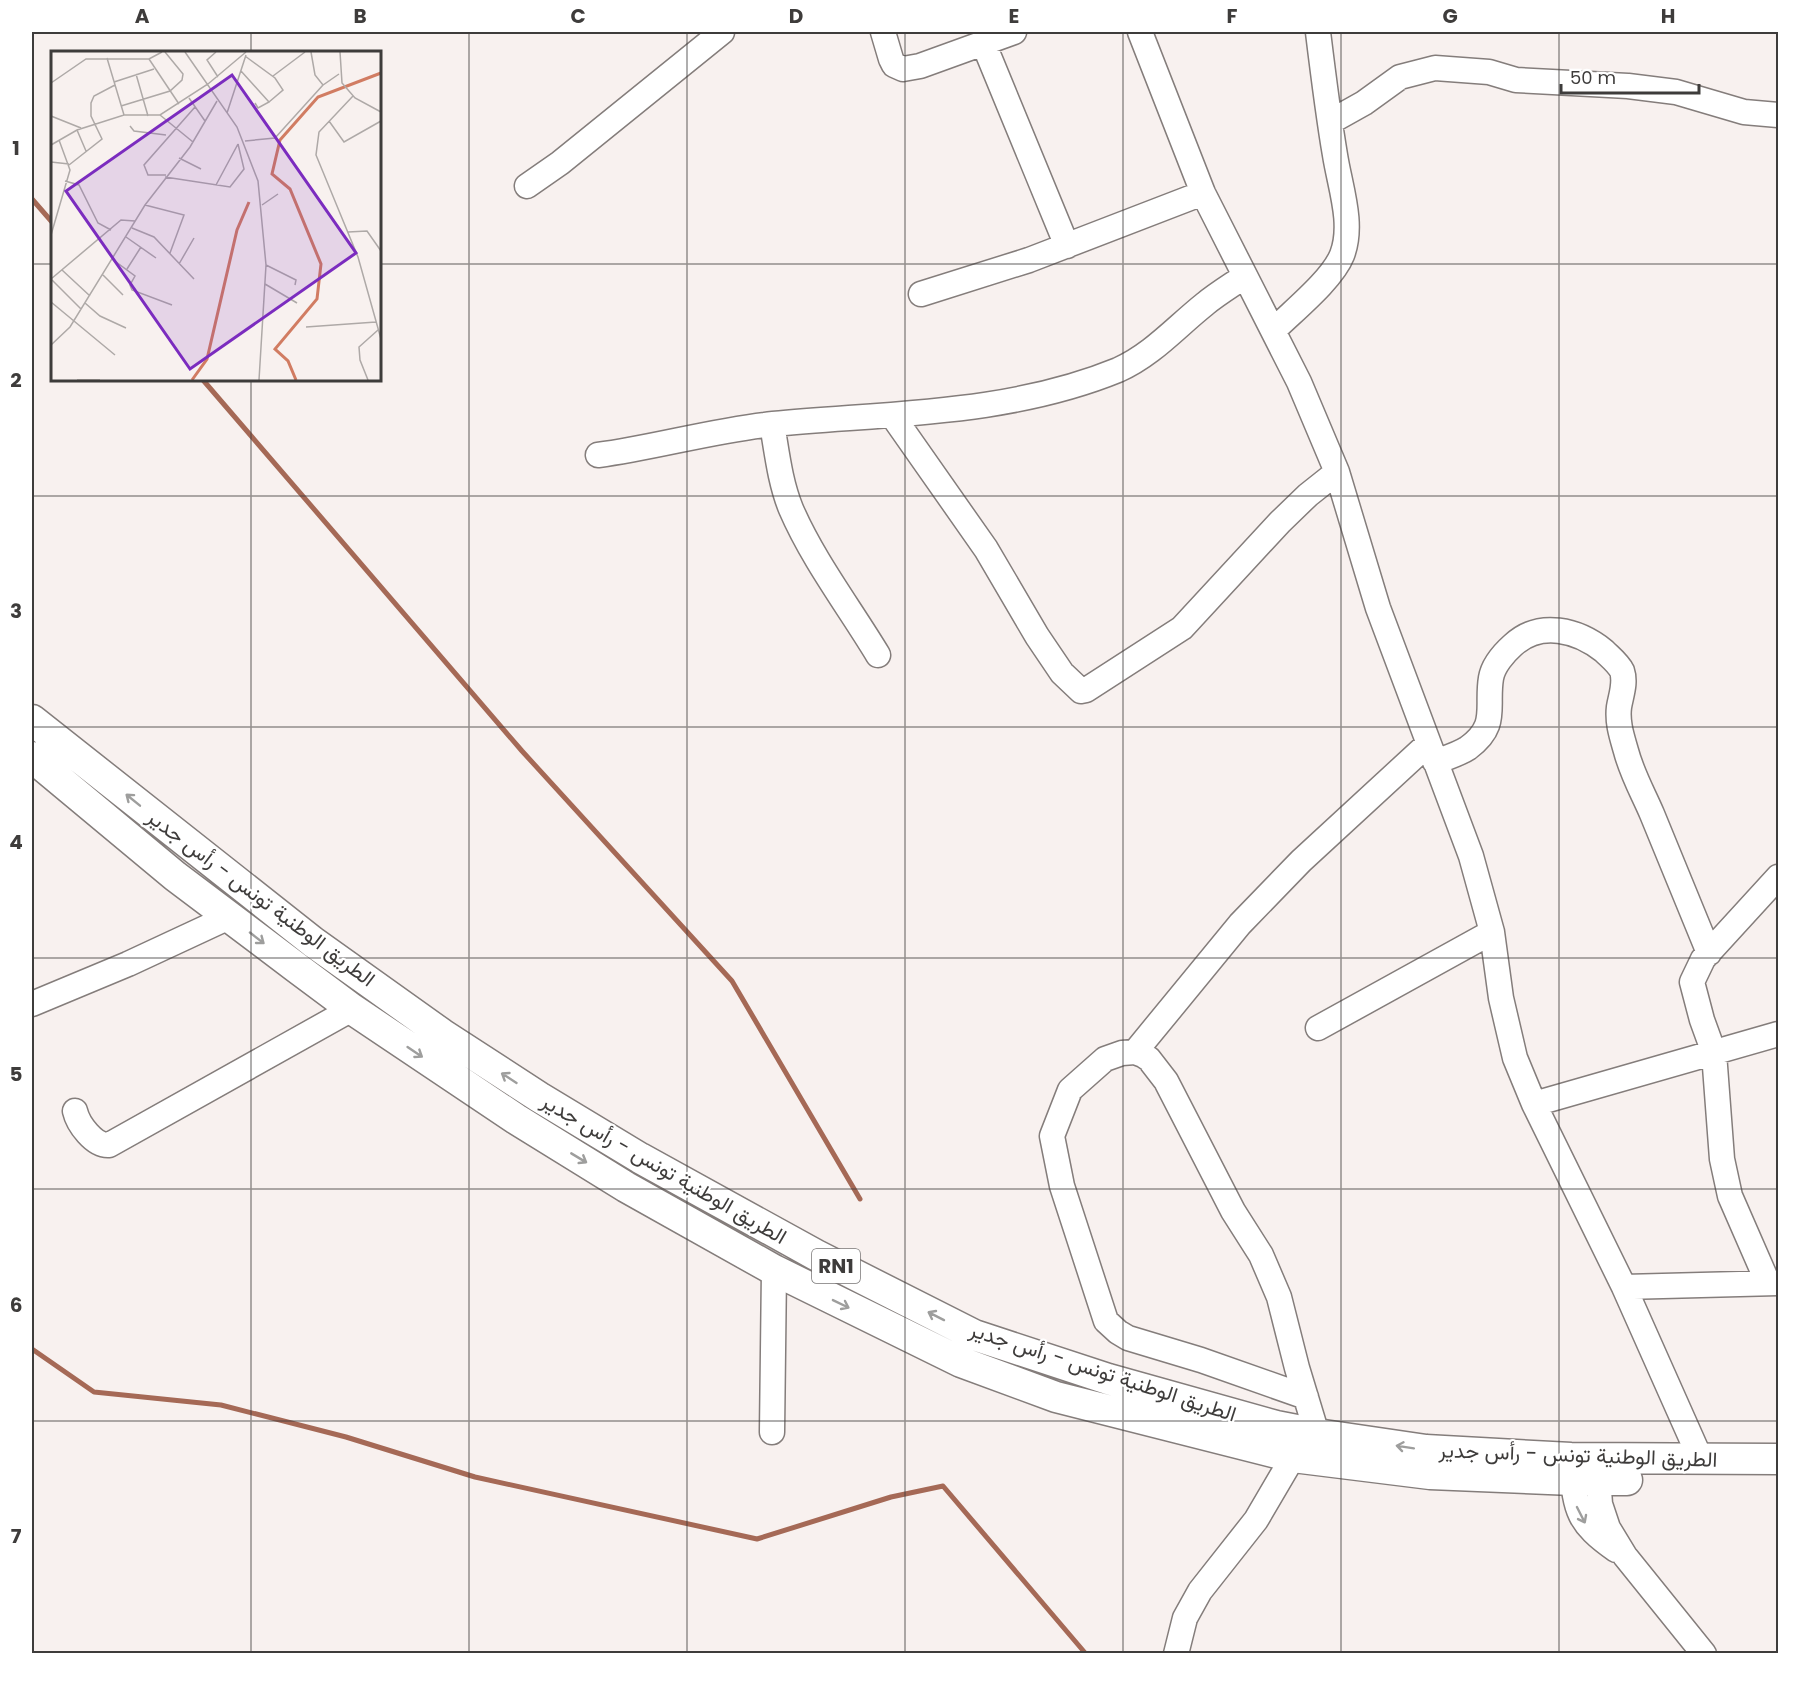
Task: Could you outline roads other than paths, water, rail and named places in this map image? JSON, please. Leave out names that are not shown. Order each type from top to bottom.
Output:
[{"type":"main road","name":"الطريق الوطنية تونس - رأس جدير","points":[[32,720],[196,852],[313,942],[442,1034],[640,1158],[816,1256],[974,1335],[1108,1379],[1276,1426],[1317,1434],[1585,1470],[1779,1480]]},
{"type":"main road","name":"الطريق الوطنية تونس - رأس جدير","points":[[32,757],[175,876],[352,1009],[516,1119],[626,1187],[774,1270],[961,1362],[1056,1397],[1293,1457],[1430,1474],[1585,1470],[1701,1460],[1779,1459]]},
{"type":"main road","points":[[175,876],[196,852]]},
{"type":"street","points":[[527,186],[560,163],[722,32]]},
{"type":"street","points":[[883,32],[891,60],[894,65],[903,69],[920,66],[1014,32]]},
{"type":"street","points":[[1140,32],[1203,193],[1299,382],[1336,472],[1378,608],[1471,856],[1492,932],[1501,998],[1515,1058],[1534,1104],[1624,1287],[1701,1460]]},
{"type":"street","points":[[1274,330],[1320,285],[1336,265],[1346,238],[1345,204],[1330,122],[1318,32]]},
{"type":"street","points":[[983,42],[1067,246]]},
{"type":"street","points":[[1330,122],[1364,103],[1400,77],[1435,68],[1490,72],[1516,80],[1628,86],[1676,92],[1744,112],[1779,115]]},
{"type":"street","points":[[921,294],[1029,260],[1203,193]]},
{"type":"street","points":[[598,454],[638,450],[772,424],[955,410],[1076,384],[1120,369],[1157,346],[1205,304],[1245,276]]},
{"type":"street","points":[[892,415],[986,549],[1037,636],[1066,678],[1081,691],[1182,628],[1280,522],[1336,472]]},
{"type":"street","points":[[772,424],[780,475],[791,508],[812,548],[878,655]]},
{"type":"street","points":[[1135,1052],[1240,924],[1300,861],[1432,753],[1466,750],[1481,735],[1491,716],[1490,690],[1493,671],[1505,653],[1522,637],[1535,631],[1562,631],[1581,637],[1596,645],[1615,661],[1622,672],[1619,726],[1631,770],[1646,799],[1709,953]]},
{"type":"street","points":[[1624,1287],[1773,1283],[1730,1196],[1722,1159],[1714,1053],[1692,982],[1695,973],[1709,953],[1779,877]]},
{"type":"street","points":[[32,1004],[128,964],[229,917]]},
{"type":"street","points":[[1318,1028],[1492,932]]},
{"type":"street","points":[[75,1111],[77,1120],[88,1133],[98,1142],[109,1145],[352,1009]]},
{"type":"street","points":[[1534,1104],[1779,1034]]},
{"type":"street","points":[[1306,1397],[1202,1360],[1128,1338],[1106,1321],[1062,1186],[1052,1136],[1070,1090],[1105,1059],[1122,1053],[1143,1054],[1166,1081],[1233,1211],[1261,1255],[1279,1298],[1317,1434]]},
{"type":"street","points":[[772,1432],[774,1270]]},
{"type":"street","points":[[1176,1653],[1185,1618],[1200,1591],[1256,1520],[1293,1457]]},
{"type":"street","points":[[1585,1470],[1576,1504],[1583,1521],[1598,1537],[1625,1556],[1704,1653]]},
{"type":"waterway","points":[[32,199],[51,221]]},
{"type":"waterway","points":[[204,381],[522,751],[732,981],[860,1199]]},
{"type":"waterway","points":[[32,1349],[94,1392],[221,1405],[346,1437],[475,1477],[757,1539],[891,1497],[943,1486],[1086,1654]]}]
